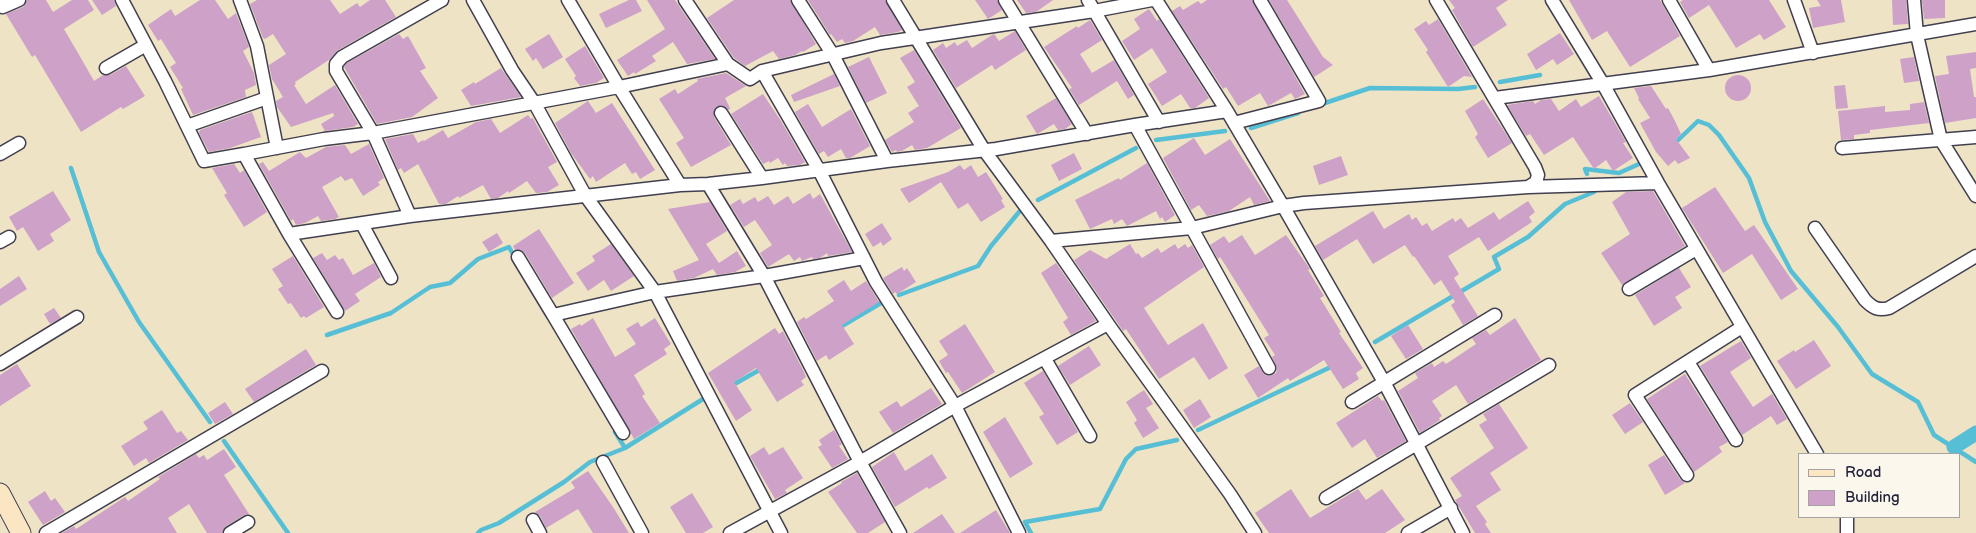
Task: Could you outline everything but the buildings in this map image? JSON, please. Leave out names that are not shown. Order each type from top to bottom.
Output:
[{"type":"main road","points":[[0,493],[21,533]]},
{"type":"street","points":[[0,2],[3,7],[19,0]]},
{"type":"street","points":[[122,0],[204,161],[535,104],[728,64]]},
{"type":"street","points":[[240,0],[257,46],[277,148]]},
{"type":"street","points":[[410,216],[373,133],[336,71],[336,64],[342,57],[442,0]]},
{"type":"street","points":[[473,0],[512,70],[535,104],[585,195],[655,292],[781,533]]},
{"type":"street","points":[[568,0],[680,185]]},
{"type":"street","points":[[685,0],[728,64],[750,79],[762,71],[881,43],[1019,22],[1091,5],[1152,0]]},
{"type":"street","points":[[798,0],[833,54],[887,161]]},
{"type":"street","points":[[893,0],[984,150],[1051,241],[1230,494],[1255,533]]},
{"type":"street","points":[[1005,0],[1087,134]]},
{"type":"street","points":[[1156,0],[1227,111],[1283,206],[1384,382],[1463,533]]},
{"type":"street","points":[[1234,123],[1320,100],[1260,0]]},
{"type":"street","points":[[1436,0],[1536,167],[1538,175],[1536,182],[1528,187]]},
{"type":"street","points":[[1552,0],[1603,84],[1696,249],[1816,453]]},
{"type":"street","points":[[1669,0],[1708,70]]},
{"type":"street","points":[[1794,0],[1813,53]]},
{"type":"street","points":[[1914,0],[1917,35],[1941,140],[1976,196]]},
{"type":"street","points":[[1091,5],[1159,122]]},
{"type":"street","points":[[1495,98],[1708,70],[1976,24]]},
{"type":"street","points":[[106,68],[146,45]]},
{"type":"street","points":[[762,71],[819,170],[876,282],[955,406],[1019,533]]},
{"type":"street","points":[[187,126],[267,98]]},
{"type":"street","points":[[290,234],[410,216],[585,195],[762,178],[984,150],[1227,111]]},
{"type":"street","points":[[722,113],[762,178]]},
{"type":"street","points":[[1135,125],[1269,368]]},
{"type":"street","points":[[1842,148],[1976,137]]},
{"type":"street","points":[[0,154],[19,143]]},
{"type":"street","points":[[244,154],[337,312]]},
{"type":"street","points":[[1051,241],[1192,228],[1304,202],[1528,187],[1658,183]]},
{"type":"street","points":[[708,184],[764,276],[860,462],[900,533]]},
{"type":"street","points":[[362,224],[391,278]]},
{"type":"street","points":[[1815,228],[1865,300],[1873,308],[1880,310],[1889,308],[1976,256]]},
{"type":"street","points":[[1629,289],[1696,249]]},
{"type":"street","points":[[518,257],[624,433]]},
{"type":"street","points":[[553,315],[655,292],[764,276],[864,258]]},
{"type":"street","points":[[1352,402],[1495,315]]},
{"type":"street","points":[[0,364],[77,318]]},
{"type":"street","points":[[730,533],[860,462],[955,406],[1108,324]]},
{"type":"street","points":[[1687,475],[1635,395],[1742,327]]},
{"type":"street","points":[[1045,359],[1090,436]]},
{"type":"street","points":[[1688,362],[1736,440]]},
{"type":"street","points":[[1326,498],[1549,366]]},
{"type":"street","points":[[46,533],[322,371]]},
{"type":"street","points":[[603,462],[642,533]]},
{"type":"street","points":[[1408,533],[1451,508]]},
{"type":"street","points":[[1847,518],[1848,533]]},
{"type":"street","points":[[533,520],[540,533]]},
{"type":"street","points":[[230,533],[248,522]]},
{"type":"waterway","points":[[1500,82],[1540,75]]},
{"type":"waterway","points":[[1319,105],[1370,88],[1458,89],[1475,87]]},
{"type":"waterway","points":[[1251,128],[1298,113]]},
{"type":"waterway","points":[[1674,144],[1698,121],[1709,125],[1719,135],[1749,178],[1765,222],[1791,271],[1838,327],[1872,374],[1918,402],[1934,435],[1976,462]]},
{"type":"waterway","points":[[1156,140],[1225,131]]},
{"type":"waterway","points":[[1038,200],[1136,148]]},
{"type":"waterway","points":[[1587,174],[1585,169],[1619,173],[1639,164]]},
{"type":"waterway","points":[[71,168],[99,252],[139,322],[210,422]]},
{"type":"waterway","points":[[1375,342],[1499,269],[1494,257],[1528,237],[1565,204],[1594,192]]},
{"type":"waterway","points":[[899,295],[978,266],[991,246],[1019,212]]},
{"type":"waterway","points":[[327,335],[391,313],[430,287],[450,283],[478,259],[509,247],[515,258]]},
{"type":"waterway","points":[[837,329],[881,303]]},
{"type":"waterway","points":[[1198,430],[1335,365]]},
{"type":"waterway","points":[[731,386],[761,369]]},
{"type":"waterway","points":[[615,432],[625,448],[703,399]]},
{"type":"waterway","points":[[1954,447],[1976,433]]},
{"type":"waterway","points":[[1031,533],[1025,522],[1100,509],[1126,459],[1136,449],[1177,440]]},
{"type":"waterway","points":[[224,441],[288,533]]},
{"type":"waterway","points":[[478,533],[499,523],[564,482],[590,462],[625,448]]}]
